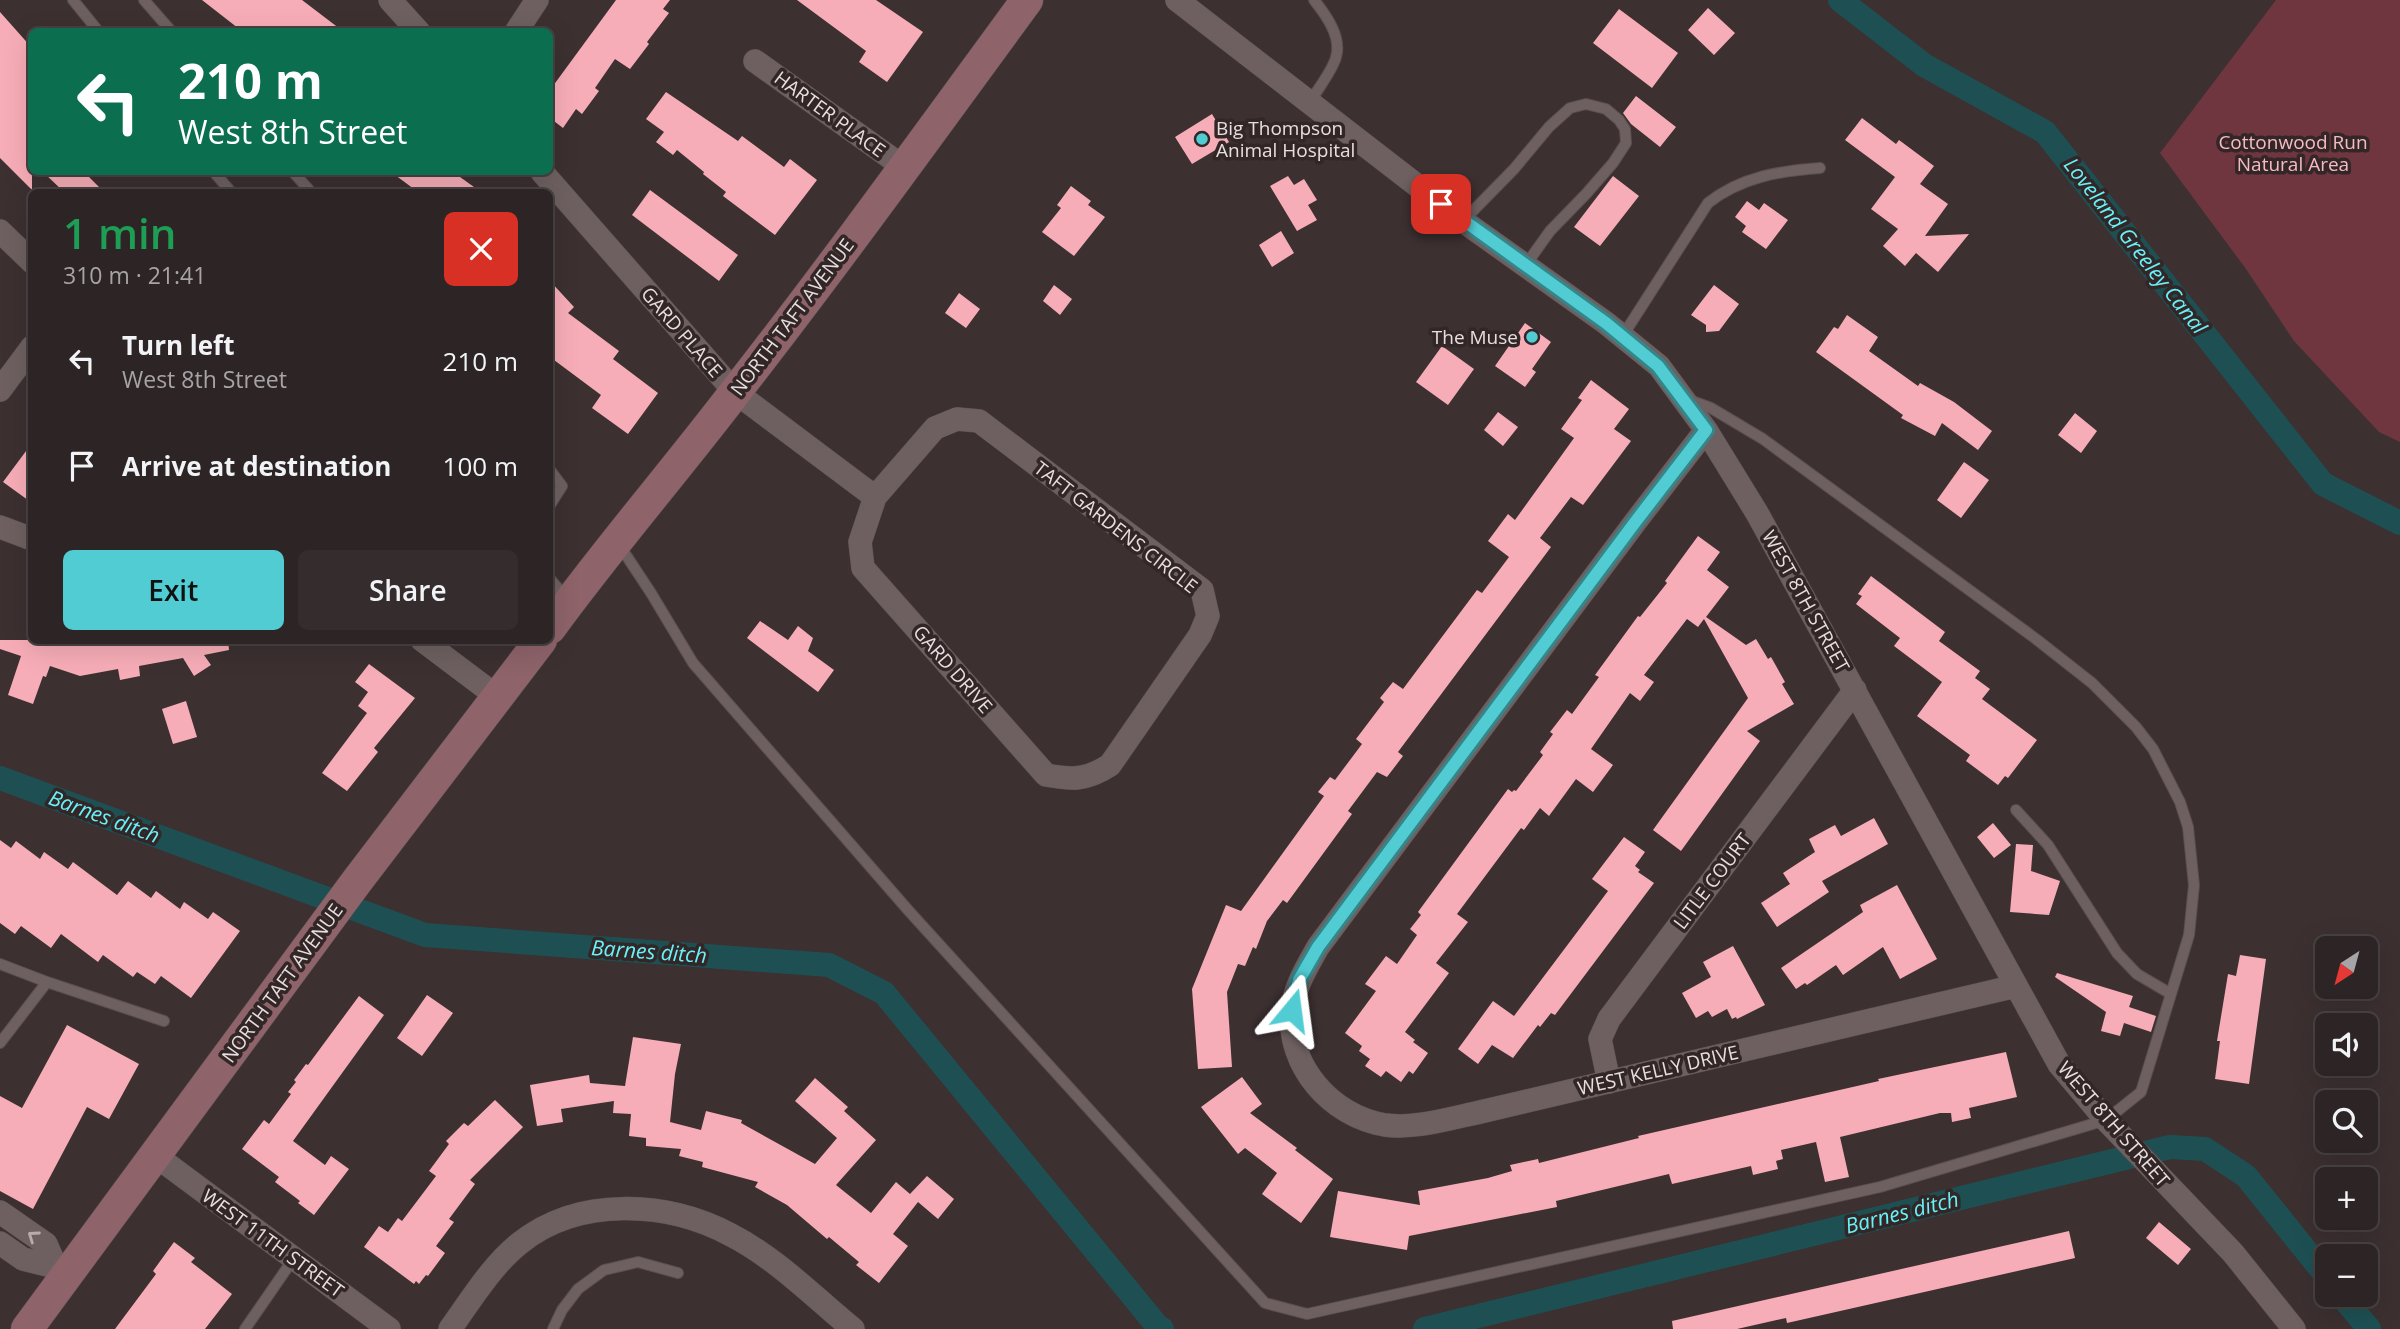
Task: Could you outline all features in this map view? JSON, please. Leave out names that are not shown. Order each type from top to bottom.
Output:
[{"type":"main road","name":"NORTH TAFT AVENUE","points":[[553,615],[559,590],[616,540],[735,392],[905,168],[1027,0]]},
{"type":"main road","name":"NORTH TAFT AVENUE","points":[[27,1329],[62,1271],[156,1156],[356,881],[538,644]]},
{"type":"street","points":[[390,0],[415,28]]},
{"type":"street","points":[[519,28],[537,0]]},
{"type":"street","name":"WEST 8TH STREET","points":[[1177,0],[1658,366],[1706,430],[1757,513],[2059,1064],[2108,1123],[2232,1253],[2294,1329]]},
{"type":"street","name":"HARTER PLACE","points":[[755,61],[905,168]]},
{"type":"street","name":"GARD PLACE","points":[[545,175],[735,392],[875,497]]},
{"type":"street","points":[[0,231],[28,258]]},
{"type":"street","points":[[0,390],[28,352]]},
{"type":"street","name":"TAFT GARDENS CIRCLE","points":[[875,497],[935,428],[957,419],[979,421],[1202,590],[1208,616],[1200,635],[1110,765]]},
{"type":"street","name":"WEST KELLY DRIVE","points":[[1706,430],[1318,947],[1299,980],[1292,1010],[1292,1034],[1296,1055],[1327,1096],[1346,1110],[1369,1121],[1402,1126],[1476,1113],[2016,986]]},
{"type":"street","name":"GARD DRIVE","points":[[875,497],[860,542],[863,568],[1046,775],[1070,779],[1095,775],[1110,765]]},
{"type":"street","points":[[0,527],[28,538]]},
{"type":"street","points":[[427,644],[499,698]]},
{"type":"street","name":"LITLE COURT","points":[[1609,1082],[1600,1039],[1609,1019],[1855,690]]},
{"type":"street","name":"WEST 11TH STREET","points":[[156,1156],[389,1329]]},
{"type":"street","points":[[450,1329],[493,1271],[518,1244],[541,1227],[565,1217],[630,1208],[667,1213],[733,1235],[764,1255],[853,1329]]},
{"type":"street","points":[[0,1212],[46,1244],[62,1271]]},
{"type":"street","points":[[0,1243],[23,1259],[62,1271]]},
{"type":"lane","points":[[73,0],[96,28]]},
{"type":"lane","points":[[144,0],[168,28]]},
{"type":"lane","points":[[1310,102],[1336,57],[1336,36],[1314,0]]},
{"type":"lane","points":[[1463,220],[1570,108],[1586,104],[1606,109],[1625,129],[1626,143],[1613,163],[1550,231],[1525,266]]},
{"type":"lane","points":[[1622,337],[1708,203],[1724,191],[1751,179],[1786,170],[1820,168]]},
{"type":"lane","points":[[217,175],[228,189]]},
{"type":"lane","points":[[296,175],[308,189]]},
{"type":"lane","points":[[616,540],[652,593],[693,663],[908,910],[1265,1303],[1307,1314],[1880,1187],[2108,1123],[2141,1092],[2189,935],[2194,885],[2188,827],[2180,802],[2153,749],[2136,727],[2092,683],[2036,639],[1774,447],[1711,408],[1682,398]]},
{"type":"lane","points":[[553,474],[562,486],[553,500]]},
{"type":"lane","points":[[2016,810],[2049,845],[2117,953],[2137,974],[2171,994]]},
{"type":"lane","points":[[0,964],[164,1021]]},
{"type":"lane","points":[[0,1043],[47,982]]},
{"type":"lane","points":[[246,1329],[294,1258]]},
{"type":"lane","points":[[553,1329],[562,1310],[578,1289],[604,1270],[638,1262],[678,1273]]},
{"type":"green space","name":"Cottonwood Run Natural Area","points":[[2276,0],[2400,0],[2400,442],[2379,432],[2294,341],[2246,269],[2160,153]]},
{"type":"building","points":[[202,0],[302,0],[339,28],[238,28]]},
{"type":"building","points":[[616,0],[670,0],[663,9],[669,13],[630,69],[615,59],[595,88],[599,91],[582,114],[576,109],[563,128],[553,120],[553,86]]},
{"type":"building","points":[[797,0],[876,0],[923,32],[887,82],[859,62],[866,51]]},
{"type":"building","points":[[1708,8],[1735,33],[1714,55],[1688,30]]},
{"type":"building","points":[[1619,9],[1678,53],[1652,88],[1593,43]]},
{"type":"building","points":[[0,12],[28,44],[28,175],[32,175],[32,189],[0,158]]},
{"type":"building","points":[[666,92],[738,141],[742,136],[784,167],[790,159],[817,180],[775,235],[723,196],[726,192],[677,150],[673,155],[656,142],[664,132],[646,119]]},
{"type":"building","points":[[1636,96],[1676,127],[1660,147],[1631,124],[1623,113]]},
{"type":"building","name":"Big Thompson Animal Hospital","points":[[1212,114],[1229,142],[1192,164],[1175,137]]},
{"type":"building","points":[[1862,118],[1896,144],[1899,140],[1934,166],[1920,184],[1948,204],[1925,236],[1969,234],[1938,272],[1916,253],[1905,266],[1883,246],[1898,229],[1871,209],[1895,177],[1845,140]]},
{"type":"building","points":[[46,175],[87,175],[101,189],[61,189]]},
{"type":"building","points":[[395,175],[457,175],[477,189],[414,189]]},
{"type":"building","points":[[1288,176],[1294,185],[1304,179],[1317,200],[1308,205],[1317,220],[1297,231],[1270,186]]},
{"type":"building","points":[[1613,176],[1639,196],[1600,246],[1574,227]]},
{"type":"building","points":[[1071,186],[1091,201],[1088,205],[1105,217],[1074,256],[1042,232],[1061,208],[1057,205]]},
{"type":"building","points":[[650,190],[738,255],[719,281],[632,215]]},
{"type":"building","points":[[1747,201],[1759,210],[1764,203],[1788,220],[1766,249],[1742,232],[1746,226],[1735,217]]},
{"type":"building","points":[[1281,231],[1294,253],[1272,267],[1259,245]]},
{"type":"building","points":[[553,284],[574,307],[568,313],[619,351],[613,359],[658,393],[628,434],[592,408],[601,395],[553,359]]},
{"type":"building","points":[[1054,285],[1072,299],[1060,315],[1043,301]]},
{"type":"building","points":[[1714,285],[1739,304],[1719,331],[1706,332],[1706,325],[1691,315]]},
{"type":"building","points":[[959,293],[980,309],[966,328],[945,313]]},
{"type":"building","points":[[1847,315],[1878,337],[1869,351],[1918,386],[1920,383],[1954,402],[1992,431],[1978,450],[1942,423],[1935,436],[1901,418],[1903,415],[1816,352],[1834,327],[1838,329]]},
{"type":"building","points":[[1525,323],[1551,342],[1532,369],[1536,372],[1525,387],[1495,366]]},
{"type":"building","points":[[1442,346],[1474,369],[1448,405],[1416,382]]},
{"type":"building","points":[[1591,380],[1629,409],[1614,429],[1631,441],[1583,505],[1571,497],[1540,538],[1551,547],[1398,752],[1403,756],[1387,777],[1377,772],[1348,811],[1352,814],[1287,903],[1283,900],[1267,921],[1256,949],[1253,947],[1245,966],[1238,964],[1227,992],[1232,1067],[1198,1069],[1192,989],[1226,905],[1241,911],[1324,796],[1318,792],[1330,777],[1335,780],[1362,744],[1356,739],[1384,702],[1380,698],[1393,682],[1403,689],[1477,590],[1482,593],[1509,557],[1488,541],[1508,514],[1515,520],[1574,438],[1561,429],[1582,400],[1578,398]]},
{"type":"building","points":[[1498,412],[1518,427],[1503,446],[1484,430]]},
{"type":"building","points":[[2075,413],[2097,431],[2081,453],[2058,435]]},
{"type":"building","points":[[28,448],[28,500],[3,482]]},
{"type":"building","points":[[1964,462],[1989,480],[1961,518],[1937,500]]},
{"type":"building","points":[[1698,536],[1720,552],[1707,570],[1729,587],[1706,617],[1746,645],[1756,639],[1768,659],[1771,657],[1794,704],[1747,731],[1760,741],[1681,851],[1653,830],[1748,698],[1704,619],[1698,627],[1687,619],[1644,675],[1654,682],[1640,701],[1630,693],[1591,749],[1613,765],[1593,792],[1576,779],[1549,816],[1540,808],[1524,830],[1521,828],[1457,914],[1468,922],[1436,963],[1449,973],[1405,1032],[1428,1053],[1413,1074],[1409,1071],[1401,1082],[1386,1071],[1381,1077],[1365,1066],[1370,1059],[1359,1051],[1362,1046],[1345,1033],[1376,991],[1365,984],[1386,956],[1397,964],[1417,935],[1410,929],[1421,915],[1418,912],[1508,789],[1516,791],[1543,755],[1540,752],[1553,734],[1550,732],[1567,710],[1572,714],[1599,677],[1595,675],[1638,616],[1640,617],[1667,583],[1665,581]]},
{"type":"building","points":[[1871,576],[1945,632],[1939,641],[1980,671],[1975,678],[1990,689],[1982,699],[2037,740],[2008,778],[2005,776],[1998,785],[1966,761],[1970,755],[1917,716],[1942,682],[1894,646],[1900,638],[1856,604],[1862,596],[1858,594]]},
{"type":"building","points":[[760,621],[788,640],[798,626],[813,638],[808,651],[834,670],[818,692],[747,638]]},
{"type":"building","points":[[0,640],[28,640],[28,644],[228,644],[229,650],[204,655],[211,665],[194,676],[183,658],[139,666],[140,676],[120,680],[118,669],[80,676],[50,666],[46,677],[43,676],[33,704],[8,695],[21,656],[0,649]]},
{"type":"building","points":[[369,664],[415,698],[374,748],[378,752],[347,791],[322,773],[367,713],[358,706],[368,692],[355,682]]},
{"type":"building","points":[[186,701],[197,737],[173,744],[162,709]]},
{"type":"building","points":[[1874,818],[1888,844],[1822,881],[1829,892],[1777,927],[1761,903],[1790,884],[1783,873],[1815,852],[1809,839],[1835,825],[1841,836]]},
{"type":"building","points":[[1993,823],[2011,845],[1994,858],[1977,837]]},
{"type":"building","points":[[1624,837],[1645,852],[1635,866],[1640,870],[1638,872],[1654,883],[1555,1015],[1551,1013],[1540,1027],[1538,1025],[1513,1058],[1492,1045],[1478,1064],[1458,1049],[1493,1001],[1514,1016],[1608,891],[1592,879]]},
{"type":"building","points":[[0,840],[11,848],[16,841],[40,859],[44,852],[68,869],[73,862],[117,895],[128,881],[151,898],[156,891],[180,909],[184,902],[208,919],[213,912],[240,931],[191,998],[161,976],[155,984],[137,972],[133,977],[103,955],[98,962],[61,934],[51,948],[21,926],[15,934],[0,923]]},
{"type":"building","points":[[2016,844],[2033,845],[2031,871],[2060,881],[2049,915],[2010,912]]},
{"type":"building","points":[[1897,885],[1937,959],[1900,979],[1883,947],[1843,975],[1836,965],[1807,985],[1805,983],[1796,989],[1781,968],[1863,912],[1860,905]]},
{"type":"building","points":[[1733,946],[1765,1005],[1737,1019],[1732,1019],[1727,1009],[1712,1017],[1708,1011],[1696,1018],[1682,993],[1711,977],[1703,962]]},
{"type":"building","points":[[2240,955],[2266,959],[2249,1084],[2215,1079],[2220,1041],[2217,1041],[2228,974],[2236,976]]},
{"type":"building","points":[[2057,973],[2133,996],[2129,1007],[2156,1016],[2151,1032],[2124,1023],[2120,1036],[2101,1031],[2106,1012],[2055,977]]},
{"type":"building","points":[[427,995],[453,1013],[422,1056],[397,1038]]},
{"type":"building","points":[[359,996],[384,1015],[293,1141],[325,1165],[331,1156],[349,1169],[314,1215],[275,1182],[279,1177],[242,1149],[264,1120],[269,1124],[291,1094],[288,1092],[296,1082],[294,1080]]},
{"type":"building","points":[[67,1025],[139,1064],[109,1119],[87,1107],[33,1209],[0,1191],[0,1096],[22,1108]]},
{"type":"building","points":[[633,1037],[681,1044],[670,1122],[701,1130],[706,1111],[742,1120],[741,1123],[815,1164],[837,1138],[795,1101],[815,1078],[848,1107],[844,1111],[876,1140],[836,1185],[871,1213],[896,1182],[910,1194],[927,1176],[954,1199],[938,1219],[918,1202],[893,1234],[908,1246],[879,1283],[856,1265],[859,1262],[829,1237],[827,1239],[787,1205],[755,1187],[758,1182],[702,1167],[703,1162],[679,1156],[681,1149],[646,1146],[646,1138],[629,1136],[631,1114],[613,1113],[614,1101],[561,1109],[563,1122],[537,1126],[530,1085],[589,1075],[590,1083],[625,1086]]},
{"type":"building","points":[[2006,1052],[2017,1097],[1969,1108],[1971,1118],[1952,1122],[1951,1113],[1940,1113],[1840,1137],[1849,1177],[1825,1182],[1816,1142],[1781,1150],[1783,1159],[1776,1161],[1778,1169],[1753,1175],[1751,1166],[1672,1184],[1669,1174],[1556,1201],[1557,1207],[1409,1236],[1407,1250],[1330,1237],[1338,1191],[1420,1205],[1418,1191],[1488,1178],[1512,1171],[1510,1165],[1538,1159],[1539,1163],[1639,1138],[1638,1136],[1879,1081],[1878,1079]]},
{"type":"building","points":[[1242,1077],[1262,1104],[1250,1113],[1333,1179],[1301,1223],[1262,1194],[1277,1173],[1245,1148],[1238,1154],[1201,1107]]},
{"type":"building","points":[[495,1100],[523,1127],[470,1180],[475,1184],[449,1219],[454,1222],[436,1246],[445,1253],[428,1276],[419,1284],[416,1281],[414,1284],[364,1247],[379,1226],[388,1232],[398,1218],[402,1221],[436,1176],[429,1171],[449,1144],[446,1141],[464,1123],[468,1126]]},
{"type":"building","points":[[2159,1222],[2191,1249],[2178,1265],[2146,1238]]},
{"type":"building","points":[[2069,1231],[2075,1258],[1787,1323],[1786,1318],[1737,1329],[1673,1329],[1672,1321]]},
{"type":"building","points":[[174,1242],[195,1258],[191,1262],[232,1294],[205,1329],[115,1329],[156,1274],[153,1271]]},
{"type":"waterway","name":"Loveland Greeley Canal","points":[[1840,0],[1924,65],[2045,132],[2323,484],[2400,523]]},
{"type":"waterway","name":"Barnes ditch","points":[[0,778],[425,935],[829,965],[884,993],[1162,1329]]},
{"type":"waterway","name":"Barnes ditch","points":[[1425,1329],[2170,1147],[2205,1149],[2246,1176],[2315,1262]]},
{"type":"waterway","name":"Barnes ditch","points":[[2351,1307],[2369,1329]]},
{"type":"place","name":"Big Thompson Animal Hospital","points":[[1202,139]]},
{"type":"place","name":"The Muse","points":[[1532,337]]},
{"type":"route","points":[[1292,1010],[1299,980],[1318,947],[1706,430],[1658,366],[1606,323],[1441,204]]}]
